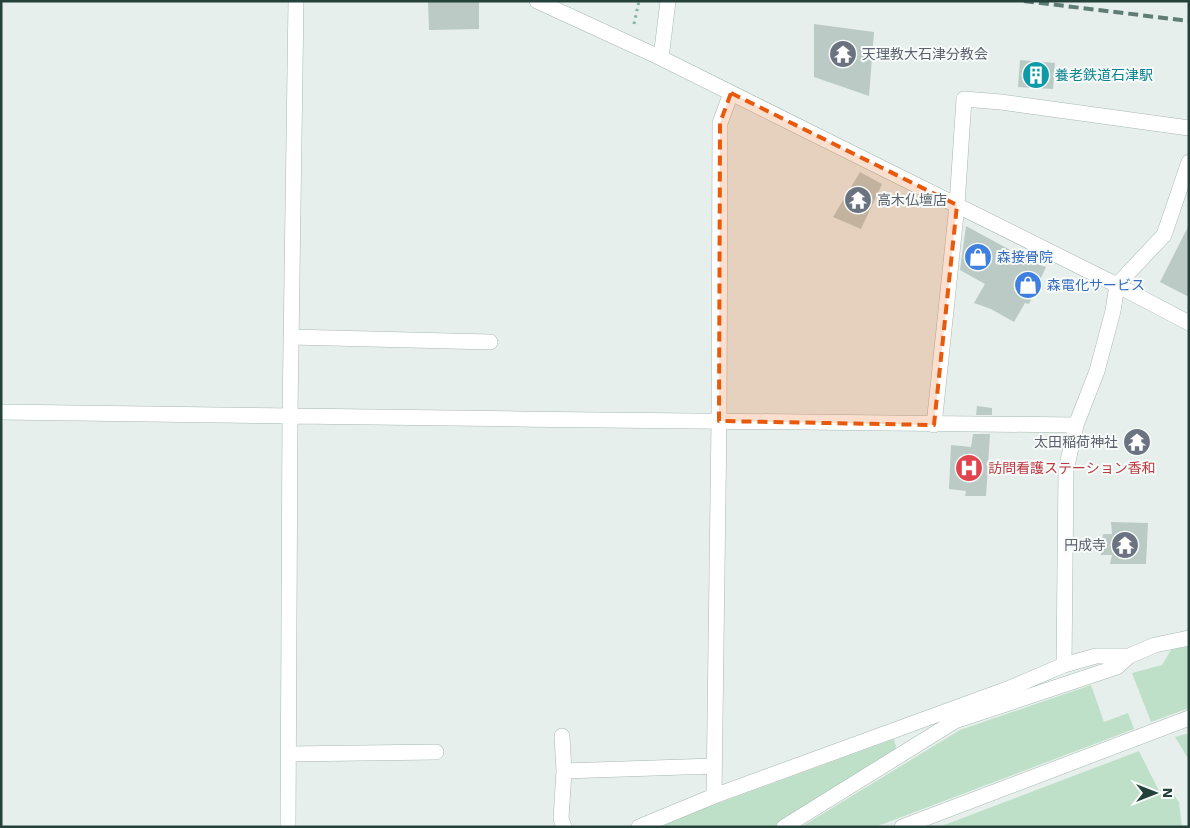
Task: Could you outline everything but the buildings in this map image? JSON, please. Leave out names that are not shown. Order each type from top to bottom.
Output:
[{"type":"street","points":[[288,827],[290,415],[296,1]]},
{"type":"street","points":[[537,1],[661,58],[1118,285],[1189,323]]},
{"type":"street","points":[[661,58],[668,1]]},
{"type":"street","points":[[714,796],[719,422],[720,123],[731,93]]},
{"type":"street","points":[[934,424],[957,205],[964,99],[1001,102],[1189,128]]},
{"type":"street","points":[[1064,665],[1066,470],[1076,425],[1097,372],[1118,285],[1164,235],[1189,162]]},
{"type":"street","points":[[291,337],[490,342]]},
{"type":"street","points":[[1,412],[1076,425]]},
{"type":"street","points":[[784,827],[955,721],[1118,667],[1129,656],[1155,645],[1189,638]]},
{"type":"street","points":[[639,827],[714,796],[993,695],[1064,665],[1096,656],[1129,656]]},
{"type":"street","points":[[902,827],[1189,718]]},
{"type":"street","points":[[562,736],[564,771],[561,819],[564,827]]},
{"type":"street","points":[[288,754],[436,752]]},
{"type":"street","points":[[564,771],[714,766]]},
{"type":"highlighted area","points":[[731,93],[957,205],[934,425],[719,421],[720,123]]},
{"type":"green space","points":[[1189,646],[1189,708],[1151,722],[1132,673],[1162,665],[1171,650]]},
{"type":"green space","points":[[1091,685],[1104,722],[1128,713],[1134,729],[875,827],[801,827],[960,730]]},
{"type":"green space","points":[[1189,733],[1189,760],[1175,737]]},
{"type":"green space","points":[[894,739],[897,751],[773,827],[666,827],[664,823]]},
{"type":"green space","points":[[1139,751],[1159,791],[1169,788],[1179,802],[1182,827],[939,827]]},
{"type":"railway","points":[[1024,1],[1189,21]]},
{"type":"place","name":"天理教大石津分教会","points":[[843,54]]},
{"type":"place","name":"養老鉄道石津駅","points":[[1036,75]]},
{"type":"place","name":"高木仏壇店","points":[[858,200]]},
{"type":"place","name":"森接骨院","points":[[978,257]]},
{"type":"place","name":"森電化サービス","points":[[1028,285]]},
{"type":"place","name":"太田稲荷神社","points":[[1137,442]]},
{"type":"place","name":"訪問看護ステーション香和","points":[[969,468]]},
{"type":"place","name":"円成寺","points":[[1125,545]]}]
